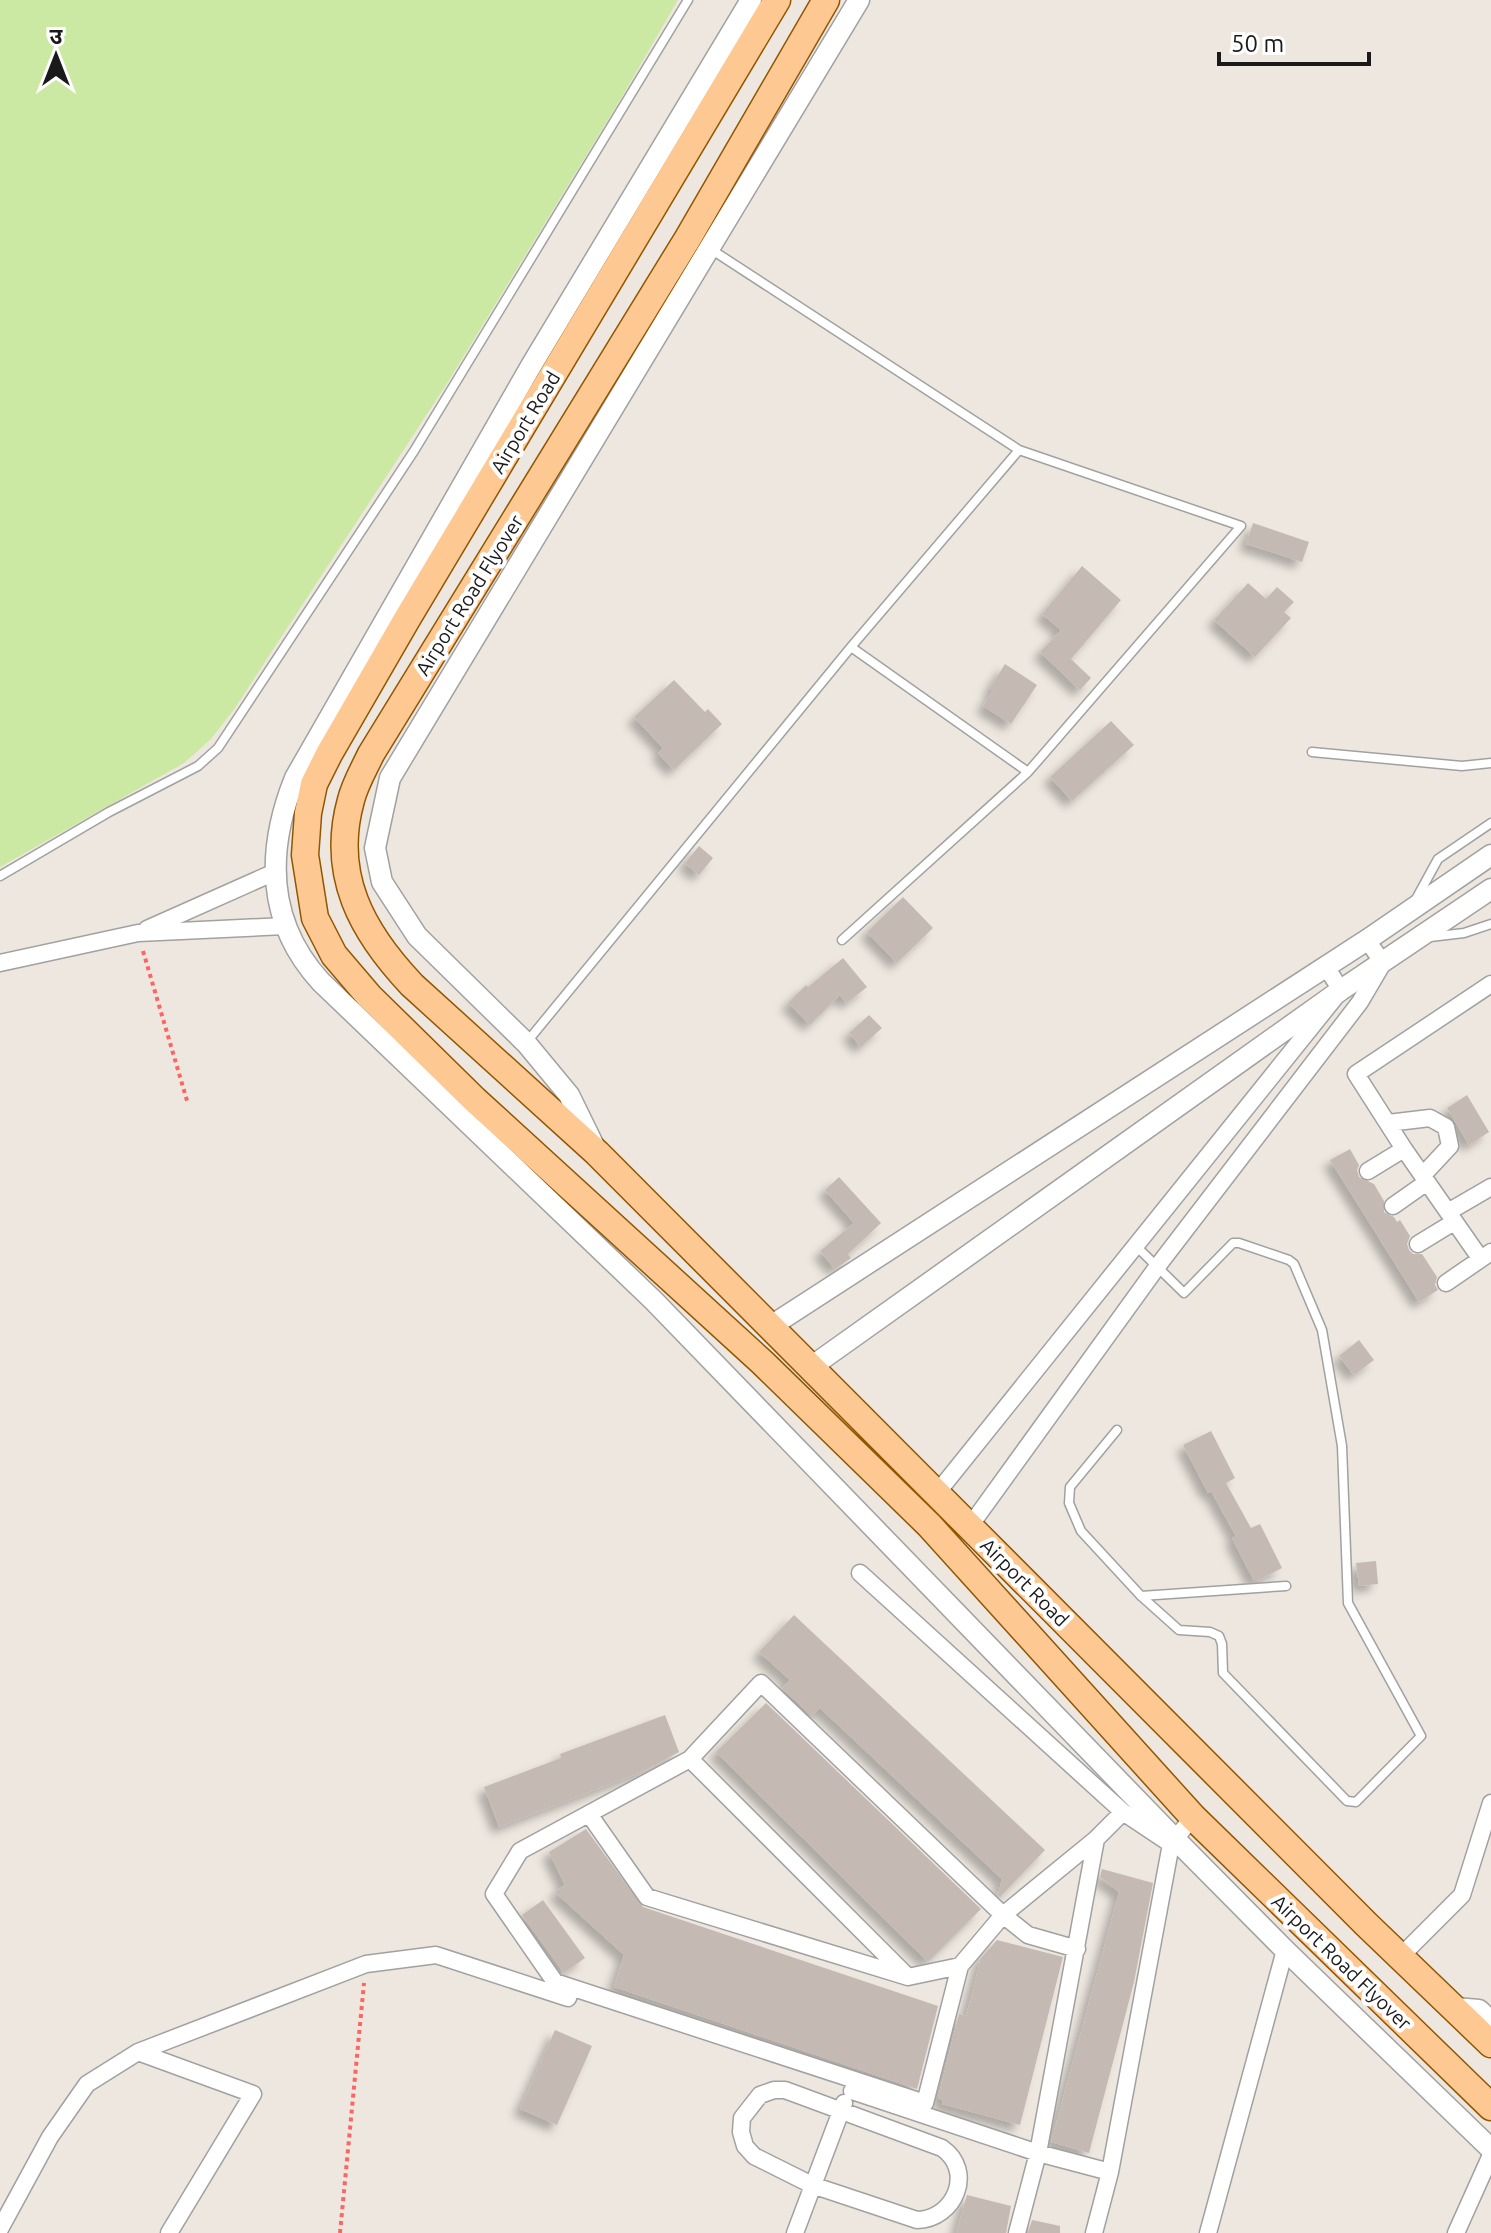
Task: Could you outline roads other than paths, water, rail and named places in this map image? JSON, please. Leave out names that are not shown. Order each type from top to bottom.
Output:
[{"type":"main road","name":"Airport Road","points":[[777,0],[329,754],[314,784],[308,813],[305,855],[315,918],[334,955],[369,996],[475,1100],[763,1363],[929,1525],[1193,1817]]},
{"type":"main road","name":"Airport Road Flyover","points":[[597,1153],[385,957],[359,916],[347,877],[345,824],[351,796],[371,754],[688,238],[826,0]]},
{"type":"main road","name":"Airport Road","points":[[597,1153],[1400,1957],[1455,2008]]},
{"type":"main road","name":"Airport Road Flyover","points":[[1193,1817],[1491,2107]]},
{"type":"main road","points":[[1455,2008],[1491,2044]]},
{"type":"street","points":[[751,0],[531,366],[295,778],[282,810],[276,841],[275,872],[285,926],[304,961],[321,982],[654,1301],[1172,1841],[1491,2152],[1456,2233]]},
{"type":"street","points":[[597,1153],[569,1095],[526,1043],[417,936],[382,882],[375,848],[377,833],[390,778],[859,0]]},
{"type":"street","points":[[771,1326],[1326,967],[1491,855]]},
{"type":"street","points":[[138,933],[275,872]]},
{"type":"street","points":[[811,1367],[1341,990],[1491,889]]},
{"type":"street","points":[[0,963],[138,933],[285,926]]},
{"type":"street","points":[[1367,940],[1383,963]]},
{"type":"street","points":[[970,1526],[1157,1267],[1360,1002],[1383,963]]},
{"type":"street","points":[[1326,967],[1341,990]]},
{"type":"street","points":[[1446,1283],[1486,1255],[1451,1217],[1356,1074],[1491,984]]},
{"type":"street","points":[[937,1493],[1341,990]]},
{"type":"street","points":[[1388,1123],[1430,1118],[1446,1127],[1450,1146],[1425,1178],[1393,1206]]},
{"type":"street","points":[[1368,1171],[1404,1149]]},
{"type":"street","points":[[1418,1244],[1491,1187]]},
{"type":"street","points":[[860,1573],[1123,1812],[1172,1841]]},
{"type":"street","points":[[1077,1949],[1028,1935],[1003,1915],[761,1683],[690,1759],[520,1851],[494,1894],[555,1982],[925,2103],[960,1966],[1003,1915],[1096,1839],[1123,1812]]},
{"type":"street","points":[[690,1759],[908,1977]]},
{"type":"street","points":[[1400,1957],[1462,1895],[1491,1803]]},
{"type":"street","points":[[589,1814],[647,1897],[908,1977],[960,1966]]},
{"type":"street","points":[[1094,2233],[1110,2172],[1172,1841],[1193,1817]]},
{"type":"street","points":[[1017,2233],[1038,2153],[1096,1839]]},
{"type":"street","points":[[1208,2233],[1285,1950]]},
{"type":"street","points":[[0,2229],[50,2137],[87,2084],[138,2052],[366,1964],[436,1955],[1038,2153],[1110,2172]]},
{"type":"street","points":[[1455,2008],[1479,2010],[1491,2022]]},
{"type":"street","points":[[138,2052],[253,2094],[169,2233]]},
{"type":"street","points":[[785,2090],[942,2148],[953,2155],[958,2169],[953,2200],[933,2219],[917,2220],[812,2185],[754,2156],[745,2146],[741,2132],[742,2118],[760,2095],[785,2090]]},
{"type":"street","points":[[795,2233],[849,2090]]},
{"type":"lane","points":[[0,876],[109,812],[198,766],[218,748],[414,451],[688,0]]},
{"type":"lane","points":[[708,248],[1019,450],[1241,526],[1028,772],[842,940]]},
{"type":"lane","points":[[526,1043],[851,647],[1019,450]]},
{"type":"lane","points":[[851,647],[1028,772]]},
{"type":"lane","points":[[1312,752],[1462,766],[1491,763]]},
{"type":"lane","points":[[1409,912],[1438,859],[1491,823]]},
{"type":"lane","points":[[1416,939],[1464,933],[1491,924]]},
{"type":"lane","points":[[1117,1430],[1068,1492],[1069,1503],[1086,1538],[1141,1596],[1180,1631],[1210,1632],[1219,1636],[1223,1673],[1350,1803],[1356,1802],[1420,1740],[1421,1734],[1348,1603],[1342,1446],[1322,1330],[1294,1264],[1235,1242],[1184,1293],[1136,1245]]},
{"type":"lane","points":[[1141,1596],[1286,1586]]}]
